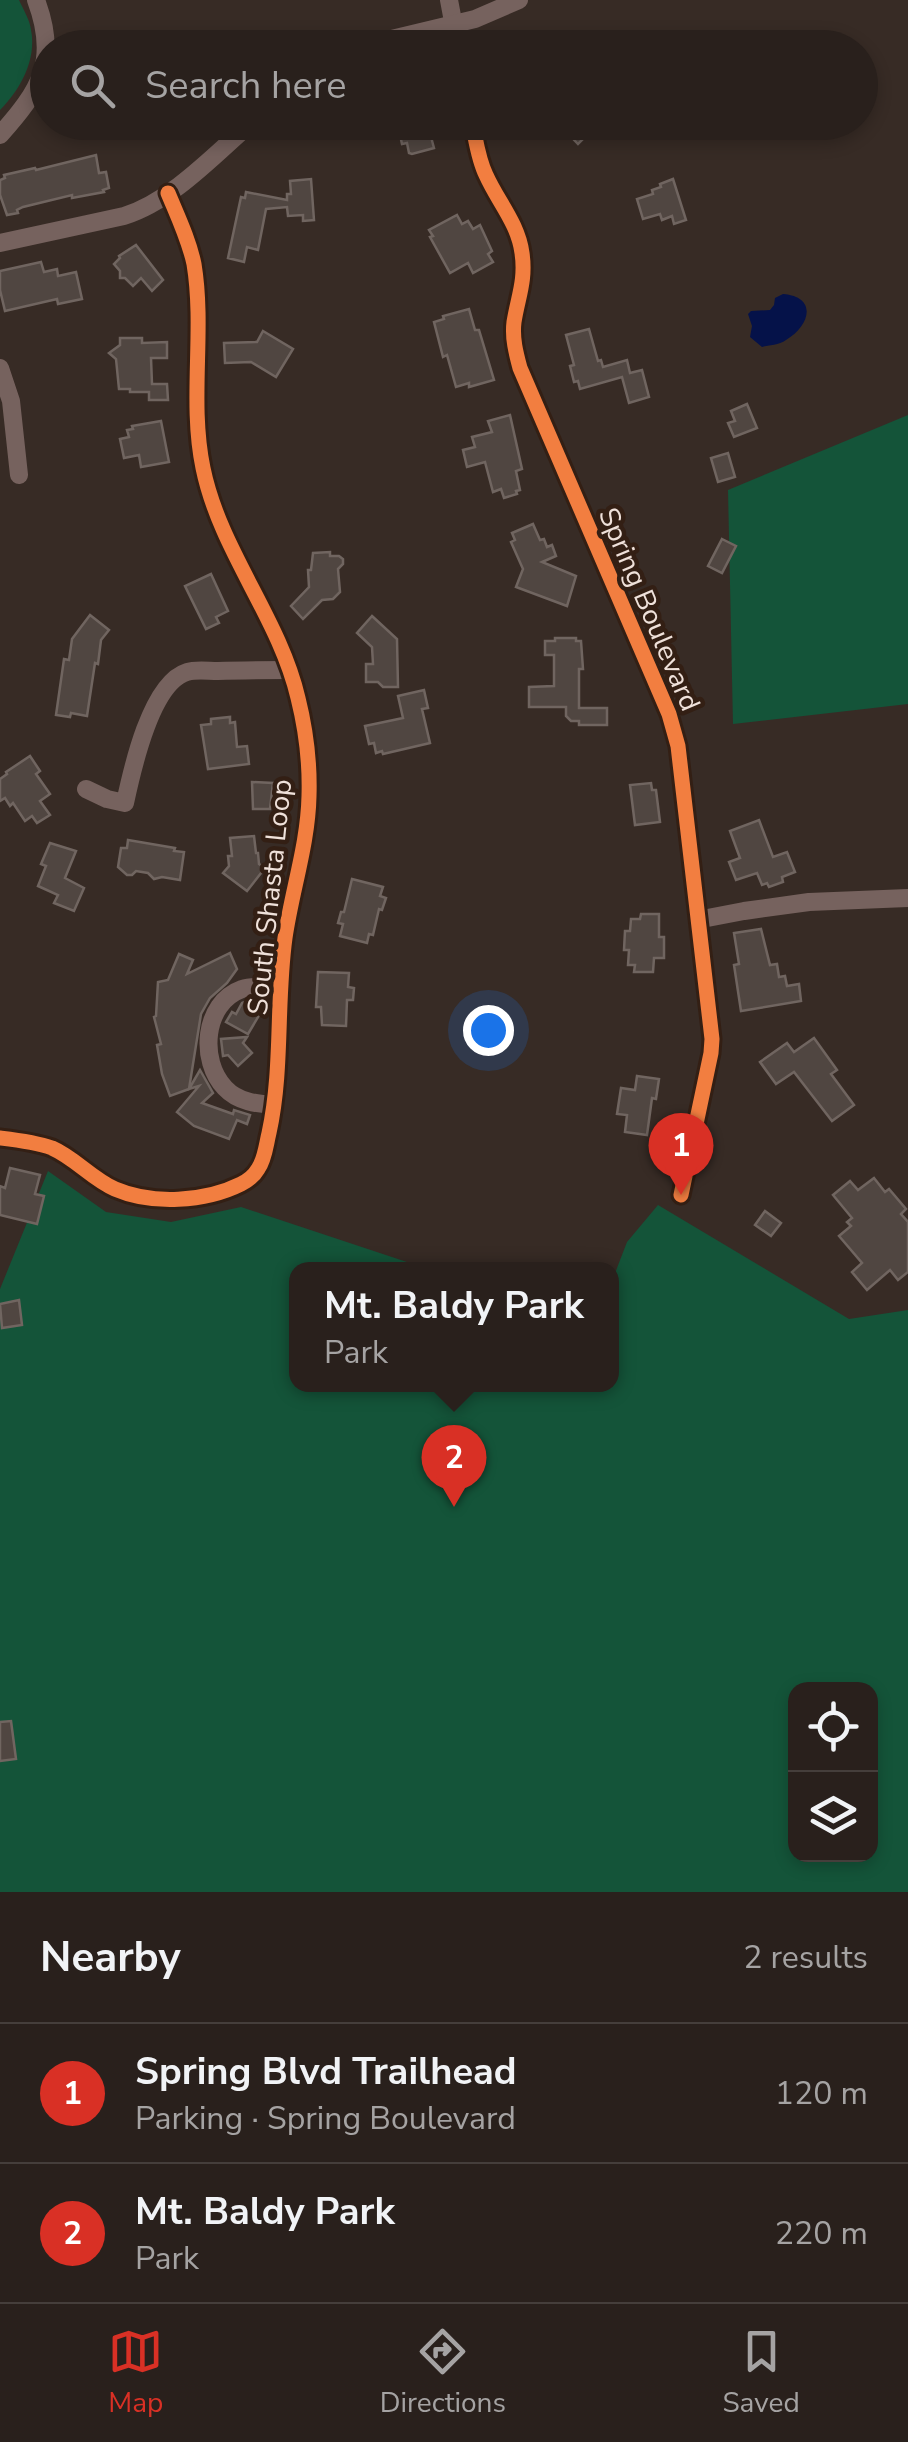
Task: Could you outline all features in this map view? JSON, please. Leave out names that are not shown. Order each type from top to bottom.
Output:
[{"type":"street","points":[[36,0],[44,30]]},
{"type":"street","points":[[449,0],[454,30]]},
{"type":"street","points":[[431,30],[475,19],[519,0]]},
{"type":"street","points":[[0,135],[30,100]]},
{"type":"street","points":[[0,243],[144,209],[168,194],[231,140]]},
{"type":"street","name":"Spring Boulevard","points":[[476,140],[483,168],[514,224],[522,249],[524,280],[514,324],[520,368],[674,731],[711,1053],[682,1195]]},
{"type":"street","name":"South Shasta Loop","points":[[0,1138],[54,1149],[114,1188],[137,1196],[197,1197],[242,1184],[252,1176],[263,1159],[275,1105],[285,938],[310,790],[303,725],[297,694],[278,644],[224,534],[204,469],[198,437],[194,264],[168,194]]},
{"type":"street","points":[[0,368],[10,398],[19,475]]},
{"type":"street","points":[[86,789],[126,803],[141,739],[161,696],[175,678],[191,671],[288,670]]},
{"type":"street","points":[[697,920],[794,904],[908,898]]},
{"type":"street","points":[[275,1105],[242,1100],[226,1090],[209,1056],[209,1033],[214,1014],[225,999],[242,989],[281,988]]},
{"type":"green space","points":[[0,0],[19,0],[29,22],[30,58],[14,93],[0,110]]},
{"type":"green space","points":[[908,415],[908,704],[733,724],[728,490]]},
{"type":"green space","points":[[48,1171],[106,1212],[171,1222],[241,1207],[407,1262],[289,1262],[289,1392],[619,1392],[619,1263],[627,1242],[658,1205],[849,1319],[908,1310],[908,1892],[0,1892],[0,1289]]},
{"type":"shaded area","points":[[783,294],[802,301],[806,306],[805,321],[786,340],[762,347],[750,337],[748,314],[770,310],[775,298]]},
{"type":"building","points":[[401,140],[432,140],[434,148],[412,154],[407,143],[402,144]]},
{"type":"building","points":[[96,155],[99,173],[106,172],[109,188],[104,192],[72,195],[7,215],[0,195],[4,175]]},
{"type":"building","points":[[311,179],[314,220],[303,221],[303,215],[288,216],[287,207],[266,209],[258,250],[247,247],[244,262],[228,258],[241,197],[245,198],[246,192],[287,200],[287,194],[291,194],[290,181]]},
{"type":"building","points":[[673,179],[686,220],[674,224],[672,216],[662,220],[660,214],[643,219],[637,199],[653,194],[652,190],[660,184]]},
{"type":"building","points":[[457,215],[462,224],[468,221],[473,229],[480,225],[492,251],[488,254],[493,262],[473,273],[468,263],[450,273],[430,237],[433,236],[429,230]]},
{"type":"building","points":[[136,245],[163,280],[152,291],[141,278],[133,286],[120,278],[114,264]]},
{"type":"building","points":[[41,262],[44,272],[57,269],[58,276],[76,272],[82,299],[58,304],[57,299],[5,311],[0,271]]},
{"type":"building","points":[[469,309],[494,380],[456,387],[434,322]]},
{"type":"building","points":[[589,329],[603,367],[627,360],[630,373],[642,370],[649,397],[629,403],[622,377],[580,389],[578,381],[574,382],[566,335]]},
{"type":"building","points":[[263,331],[293,349],[276,377],[251,362],[225,363],[224,343],[257,342]]},
{"type":"building","points":[[120,338],[142,338],[142,343],[167,342],[167,358],[151,358],[152,384],[167,384],[168,400],[149,400],[149,392],[119,389],[116,359],[109,353],[120,345]]},
{"type":"building","points":[[747,404],[757,428],[734,437],[728,423],[735,421],[731,411]]},
{"type":"building","points":[[510,415],[522,469],[516,471],[520,490],[504,498],[501,489],[493,492],[485,462],[467,467],[463,450],[475,447],[472,437],[492,432],[488,421]]},
{"type":"building","points":[[161,421],[169,462],[141,467],[139,455],[124,458],[120,439],[129,437],[127,430]]},
{"type":"building","points":[[728,453],[735,477],[718,482],[711,458]]},
{"type":"building","points":[[533,524],[540,540],[544,539],[547,547],[552,545],[556,556],[542,562],[576,576],[567,606],[516,587],[523,569],[511,542],[515,540],[512,533]]},
{"type":"building","points":[[722,539],[736,546],[722,573],[708,566]]},
{"type":"building","points":[[330,552],[330,556],[343,559],[338,569],[340,592],[333,599],[322,600],[303,619],[291,606],[309,587],[313,553]]},
{"type":"building","points":[[211,574],[228,611],[216,617],[219,623],[206,629],[185,586]]},
{"type":"building","points":[[90,615],[109,630],[101,640],[98,664],[95,663],[87,716],[56,715],[64,659],[69,660],[72,639]]},
{"type":"building","points":[[372,616],[397,639],[398,687],[366,682],[366,664],[373,664],[372,647],[357,633]]},
{"type":"building","points":[[545,641],[581,641],[579,708],[607,708],[607,725],[579,725],[579,721],[566,716],[566,707],[529,707],[529,687],[554,686],[554,655],[545,655]]},
{"type":"building","points":[[424,690],[428,708],[422,709],[430,743],[376,753],[374,743],[369,744],[365,726],[403,718],[398,696]]},
{"type":"building","points":[[230,717],[230,723],[235,722],[237,747],[247,746],[249,764],[208,769],[201,725],[211,724],[211,719]]},
{"type":"building","points":[[30,756],[40,771],[36,774],[50,794],[40,801],[50,815],[37,823],[32,816],[25,821],[5,798],[0,801],[0,779]]},
{"type":"building","points":[[252,782],[273,783],[270,809],[253,809]]},
{"type":"building","points":[[651,783],[652,790],[656,790],[660,822],[635,825],[630,785]]},
{"type":"building","points":[[759,820],[773,857],[787,852],[795,872],[769,887],[767,883],[762,885],[757,873],[736,880],[729,862],[740,858],[730,831]]},
{"type":"building","points":[[254,836],[259,864],[265,868],[247,891],[223,873],[229,866],[228,856],[232,856],[230,838]]},
{"type":"building","points":[[128,840],[184,852],[180,880],[154,879],[148,873],[136,871],[127,875],[118,867],[121,848],[127,848]]},
{"type":"building","points":[[50,843],[76,851],[65,878],[84,888],[74,911],[54,903],[58,895],[38,886],[46,866],[41,864]]},
{"type":"building","points":[[352,879],[383,887],[380,896],[386,898],[367,943],[340,936],[343,924],[338,923]]},
{"type":"building","points":[[641,914],[659,914],[659,937],[664,937],[664,958],[654,958],[653,972],[634,972],[635,965],[628,965],[629,950],[624,950],[625,931],[630,931],[631,919],[640,919]]},
{"type":"building","points":[[761,929],[770,965],[777,964],[779,977],[785,976],[787,986],[799,984],[801,1001],[741,1011],[734,933]]},
{"type":"building","points":[[230,953],[237,969],[201,1014],[189,1089],[170,1096],[162,1074],[157,1045],[161,1044],[154,1017],[158,982],[168,980],[179,954],[193,960],[187,974]]},
{"type":"building","points":[[318,972],[349,973],[348,987],[354,988],[353,1000],[347,1000],[346,1026],[322,1025],[321,1007],[316,1007]]},
{"type":"building","points":[[261,1000],[261,1012],[248,1034],[226,1022],[232,1012],[236,1014],[242,1003]]},
{"type":"building","points":[[247,1037],[243,1043],[252,1053],[238,1066],[228,1055],[223,1056],[221,1039]]},
{"type":"building","points":[[814,1038],[837,1070],[831,1074],[854,1105],[832,1121],[794,1072],[776,1084],[760,1062],[787,1043],[794,1052]]},
{"type":"building","points":[[200,1070],[213,1093],[202,1103],[233,1114],[234,1110],[250,1115],[247,1124],[237,1120],[229,1139],[194,1126],[177,1112],[199,1086],[189,1089]]},
{"type":"building","points":[[637,1076],[659,1079],[647,1135],[625,1132],[627,1115],[617,1114],[621,1088],[635,1090]]},
{"type":"building","points":[[10,1168],[40,1175],[35,1194],[44,1196],[37,1224],[0,1215],[0,1186],[5,1188]]},
{"type":"building","points":[[874,1178],[906,1209],[901,1214],[908,1222],[908,1272],[898,1280],[890,1270],[867,1290],[852,1272],[862,1263],[839,1236],[851,1226],[847,1222],[852,1218],[833,1195],[850,1181],[858,1190]]},
{"type":"building","points":[[765,1211],[781,1223],[771,1236],[755,1225]]},
{"type":"building","points":[[19,1300],[22,1325],[2,1328],[0,1304]]},
{"type":"building","points":[[11,1721],[16,1759],[0,1761],[0,1722]]},
{"type":"cycle path","points":[[476,140],[483,169],[520,242],[522,280],[514,328],[520,368],[669,714],[678,746],[712,1039],[681,1195]]},
{"type":"cycle path","points":[[0,1138],[52,1148],[107,1185],[130,1194],[145,1198],[195,1198],[227,1190],[254,1174],[264,1156],[273,1109],[285,938],[308,814],[307,747],[289,668],[222,528],[203,468],[197,417],[194,264],[168,193]]},
{"type":"place","name":"Spring Blvd Trailhead","points":[[681,1195]]},
{"type":"place","name":"Mt. Baldy Park","points":[[454,1507]]}]
